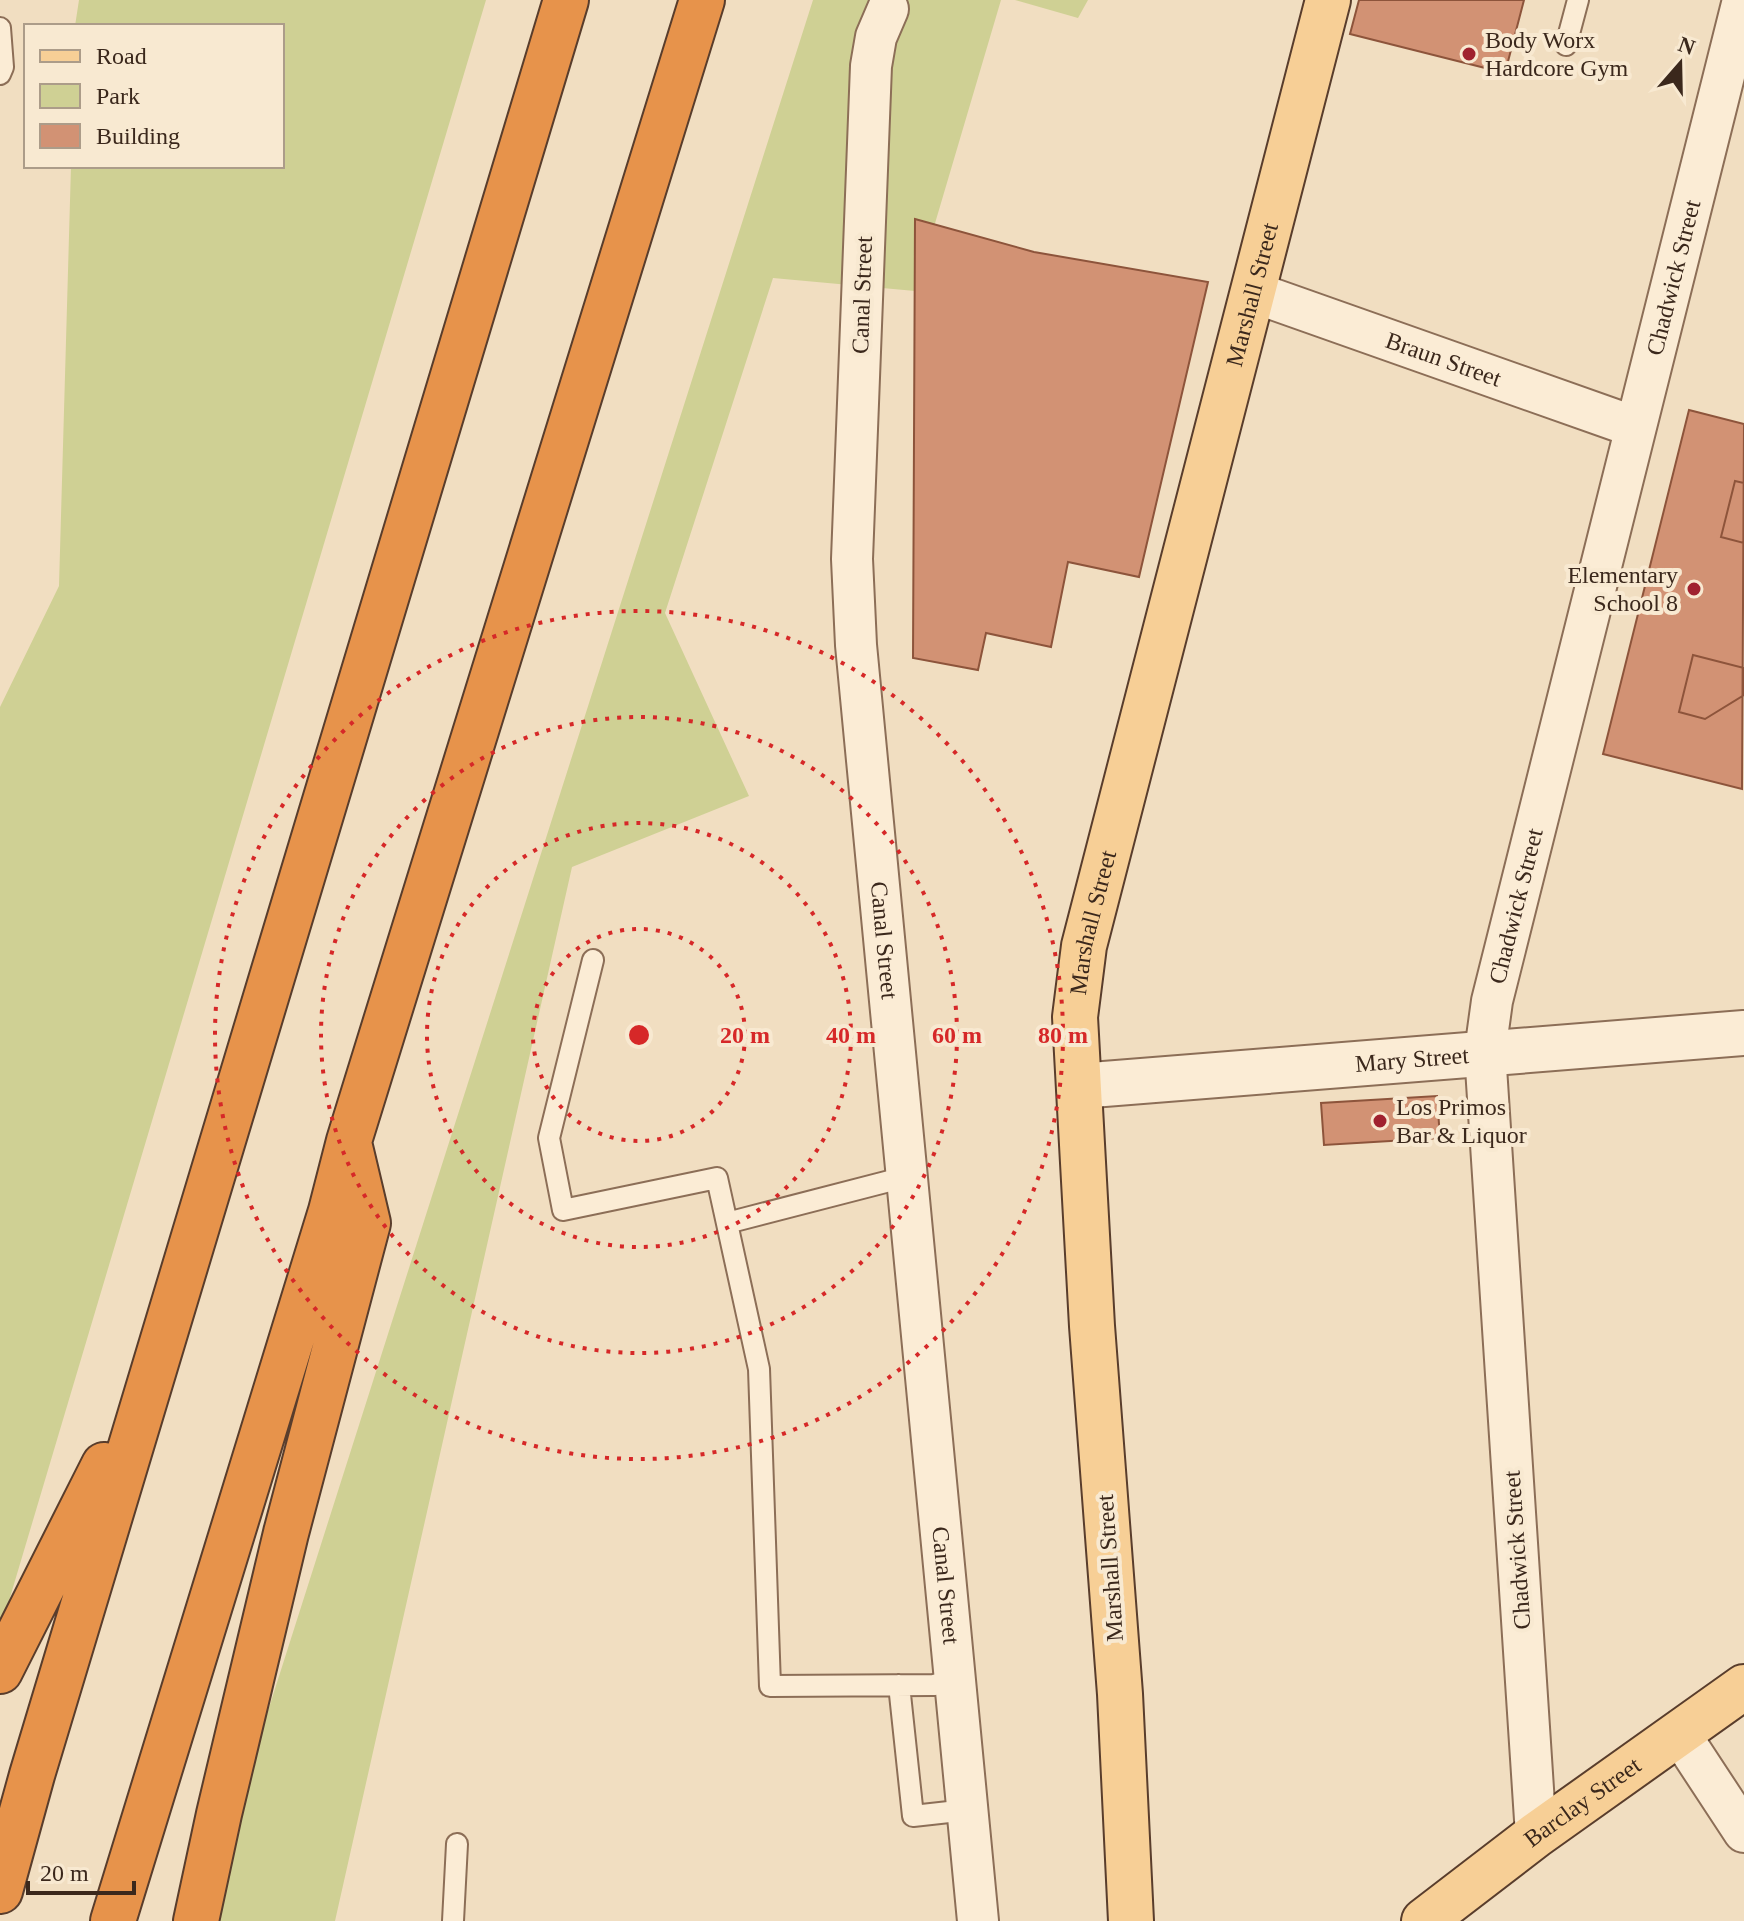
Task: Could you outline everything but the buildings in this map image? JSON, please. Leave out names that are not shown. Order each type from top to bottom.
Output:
[{"type":"highway","points":[[0,1891],[566,0]]},
{"type":"highway","points":[[113,1921],[331,1211],[349,1141],[702,0]]},
{"type":"highway","points":[[667,112],[725,0]]},
{"type":"highway","points":[[196,1921],[286,1533],[368,1223],[349,1141]]},
{"type":"highway","points":[[0,1671],[157,1360]]},
{"type":"main road","name":"Marshall Street","points":[[1131,1921],[1120,1694],[1092,1326],[1075,1017],[1084,946],[1328,0]]},
{"type":"main road","name":"Barclay Street","points":[[1424,1921],[1536,1835],[1744,1687]]},
{"type":"street","name":"Chadwick Street","points":[[1536,1835],[1485,1052],[1492,1001],[1743,0]]},
{"type":"street","name":"Canal Street","points":[[888,9],[876,37],[871,66],[852,559],[862,735],[978,1921]]},
{"type":"street","name":"Braun Street","points":[[1253,292],[1635,427]]},
{"type":"street","name":"Mary Street","points":[[1079,1086],[1744,1033]]},
{"type":"street","points":[[1679,1733],[1744,1832]]},
{"type":"lane","points":[[1566,45],[1578,0]]},
{"type":"lane","points":[[0,28],[3,67],[0,74]]},
{"type":"lane","points":[[593,960],[549,1138],[563,1210],[717,1178],[759,1369],[770,1686],[934,1685],[954,1680]]},
{"type":"lane","points":[[727,1223],[905,1177]]},
{"type":"lane","points":[[899,1685],[913,1816],[967,1810]]},
{"type":"lane","points":[[453,1921],[457,1844]]},
{"type":"green space","points":[[79,0],[486,0],[0,1631],[0,707],[59,586],[71,168],[284,168],[284,24],[75,24]]},
{"type":"green space","points":[[813,0],[1001,0],[915,291],[773,278],[665,613],[749,796],[572,867],[335,1921],[201,1921]]},
{"type":"green space","points":[[1015,0],[1088,0],[1078,18]]},
{"type":"place","name":"Body Worx Hardcore Gym","points":[[1469,54]]},
{"type":"place","name":"Elementary School 8","points":[[1694,589]]},
{"type":"place","name":"Los Primos Bar & Liquor","points":[[1380,1121]]}]
